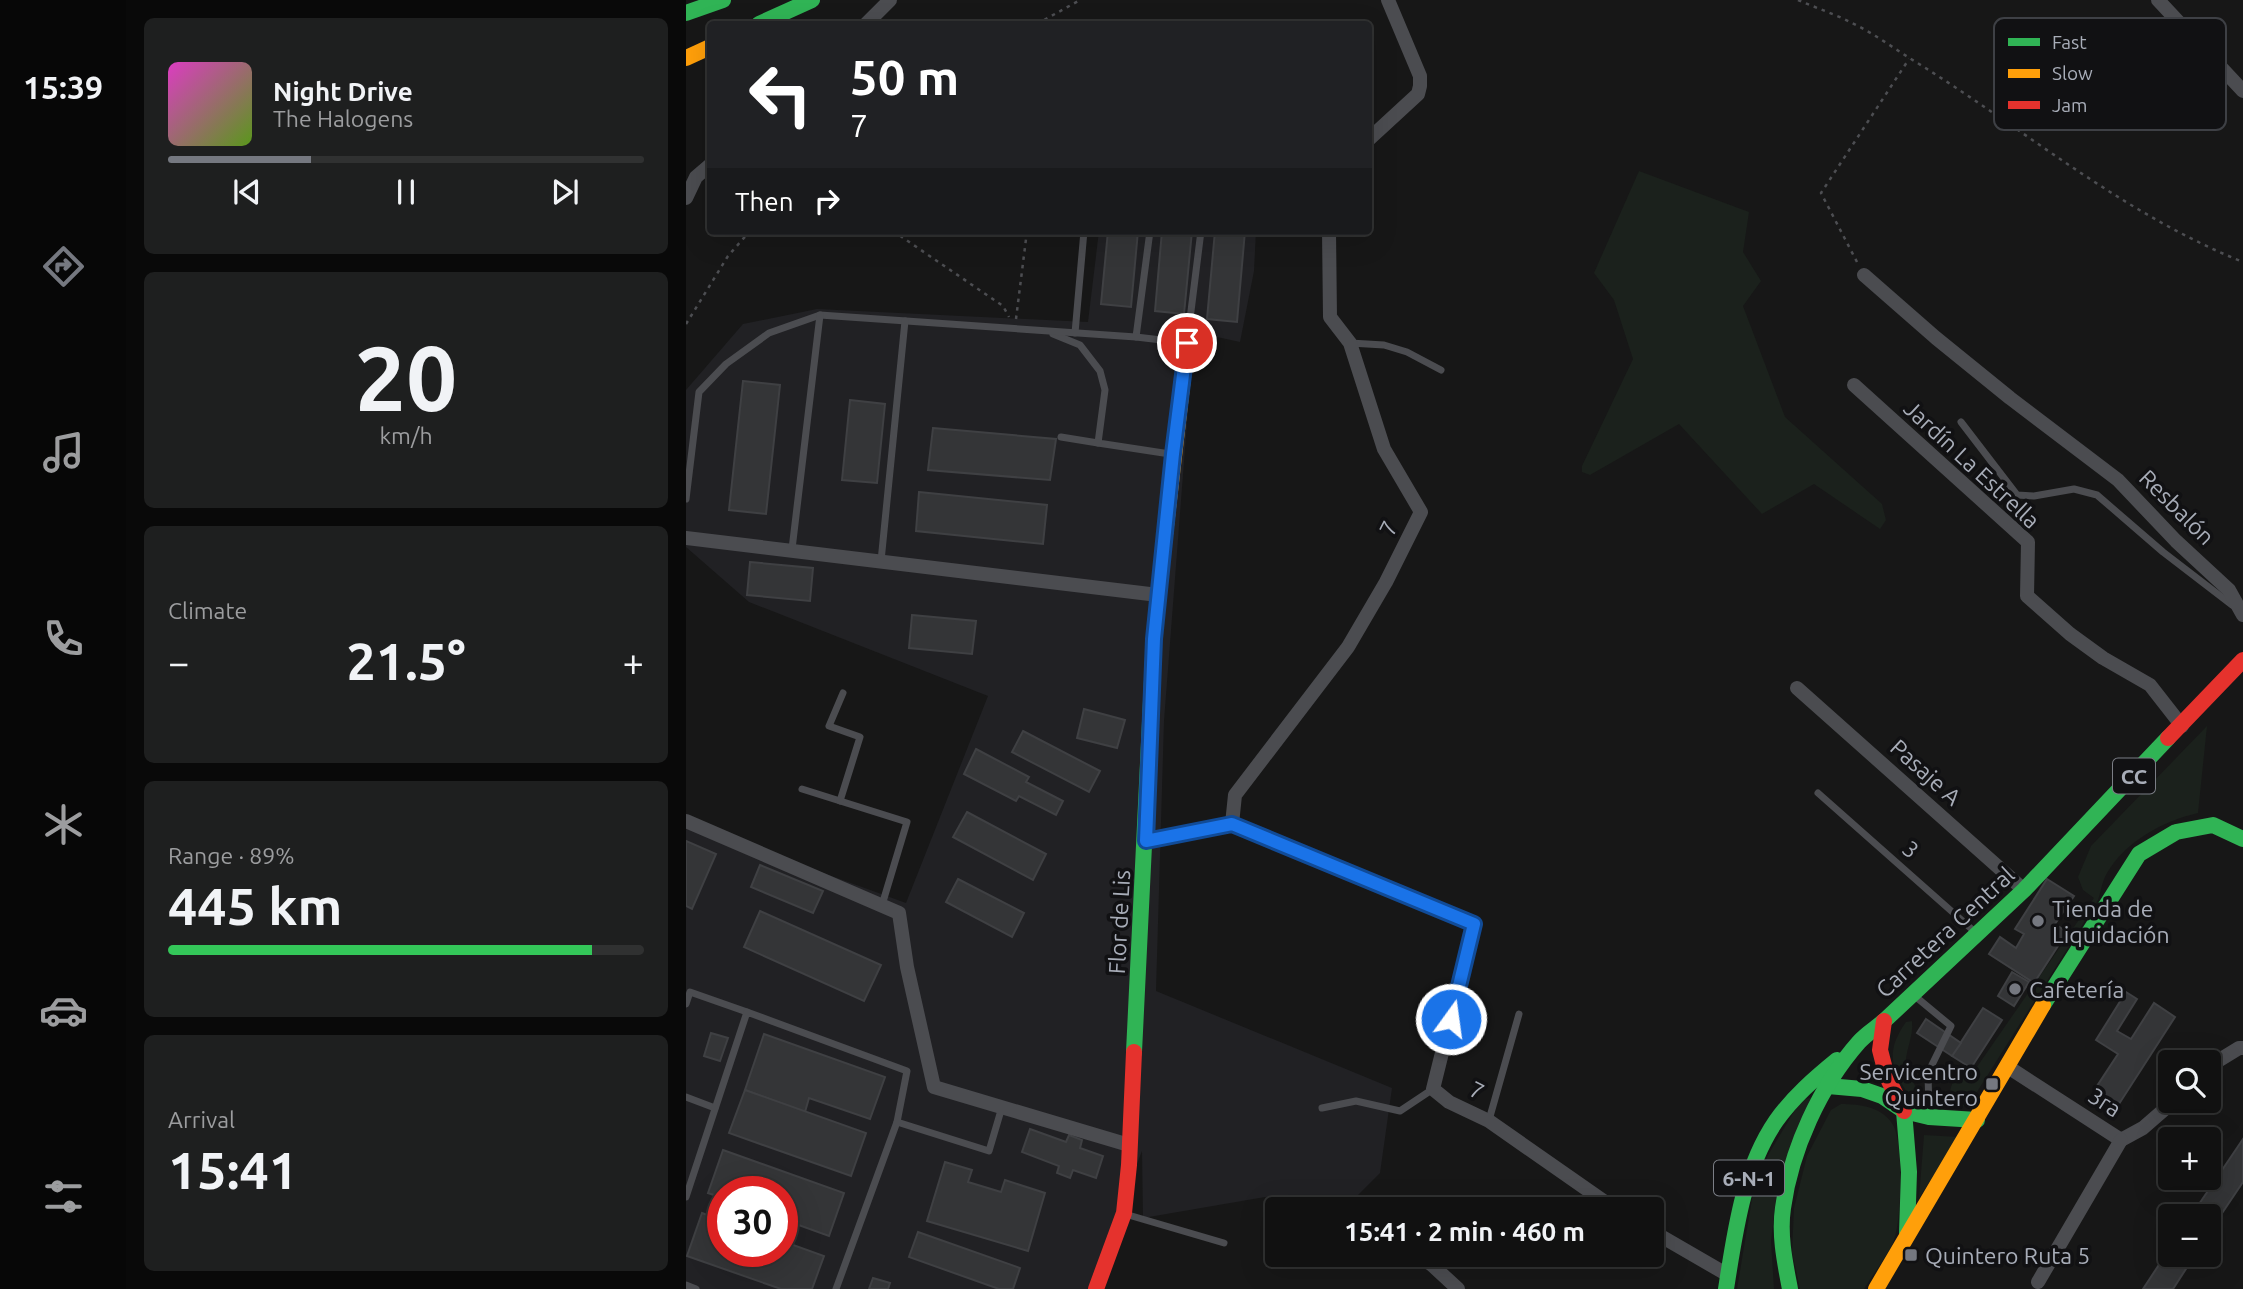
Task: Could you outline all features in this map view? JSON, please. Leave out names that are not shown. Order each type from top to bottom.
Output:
[{"type":"main road","points":[[686,13],[723,0]]},
{"type":"main road","points":[[766,21],[812,0]]},
{"type":"main road","points":[[686,58],[707,48]]},
{"type":"main road","name":"Flor de Lis","points":[[1096,1289],[1124,1213],[1146,841],[1154,639],[1187,343]]},
{"type":"main road","name":"Carretera Central","points":[[1790,1289],[1782,1234],[1783,1209],[1804,1135],[1828,1086],[1861,1040],[2024,891],[2243,660]]},
{"type":"main road","points":[[1876,1289],[2051,991],[2139,854],[2176,832],[2213,825],[2243,839]]},
{"type":"main road","points":[[1884,1021],[1880,1050],[1887,1077],[1904,1111],[1908,1143],[1910,1191],[1906,1238]]},
{"type":"main road","points":[[1809,1083],[1861,1040]]},
{"type":"main road","points":[[1809,1083],[1872,1092],[1904,1111],[1929,1118],[1977,1120]]},
{"type":"main road","name":"6-N-1","points":[[1727,1282],[1749,1177],[1768,1134],[1809,1083]]},
{"type":"street","points":[[869,21],[890,0]]},
{"type":"street","points":[[1372,136],[1418,94],[1420,86],[1420,76],[1388,0]]},
{"type":"street","points":[[2158,0],[2175,18]]},
{"type":"street","points":[[2226,73],[2243,91]]},
{"type":"street","points":[[686,198],[696,177],[707,168]]},
{"type":"street","points":[[1329,235],[1330,317],[1350,344]]},
{"type":"street","name":"Resbalón","points":[[1864,275],[2010,398],[2118,480],[2176,541],[2229,590],[2241,612]]},
{"type":"street","name":"7","points":[[1350,344],[1384,449],[1421,512],[1386,582],[1348,648],[1235,795],[1232,824],[1474,924],[1433,1089],[1449,1102],[1489,1121],[1598,1197]]},
{"type":"street","name":"Jardín La Estrella","points":[[1854,385],[2028,542],[2027,596],[2070,634],[2103,658],[2150,685],[2182,726]]},
{"type":"street","points":[[686,538],[1158,595]]},
{"type":"street","name":"Pasaje A","points":[[1797,688],[2024,891]]},
{"type":"street","points":[[686,821],[899,913],[907,967],[934,1087],[1129,1145]]},
{"type":"street","points":[[1146,841],[1232,824]]},
{"type":"street","points":[[2221,1059],[2243,1048]]},
{"type":"street","name":"3ra","points":[[2008,1067],[2121,1140],[2143,1128],[2160,1113]]},
{"type":"street","points":[[2038,1282],[2121,1140]]},
{"type":"street","points":[[1664,1239],[1727,1282]]},
{"type":"street","points":[[1434,1267],[1458,1289]]},
{"type":"lane","points":[[1075,333],[1084,235]]},
{"type":"lane","points":[[1136,337],[1149,235]]},
{"type":"lane","points":[[686,499],[699,392],[726,364],[769,333],[820,315],[1136,337],[1187,343],[1200,235]]},
{"type":"lane","points":[[792,549],[820,315]]},
{"type":"lane","points":[[881,562],[905,321]]},
{"type":"lane","points":[[1046,331],[1080,345],[1100,371],[1105,390],[1098,443]]},
{"type":"lane","points":[[1350,344],[1384,345],[1407,352],[1441,370]]},
{"type":"lane","name":"Resbalón","points":[[1961,422],[2017,495],[2034,496],[2074,489],[2097,495],[2162,552],[2241,612]]},
{"type":"lane","points":[[1061,437],[1173,454]]},
{"type":"lane","points":[[840,801],[860,737],[829,726],[843,693]]},
{"type":"lane","points":[[802,789],[907,822],[882,906]]},
{"type":"lane","name":"3","points":[[1818,793],[1978,935]]},
{"type":"lane","points":[[686,1004],[690,992],[907,1071],[897,1122],[836,1289]]},
{"type":"lane","points":[[1912,993],[1951,1026],[1928,1073],[1929,1118]]},
{"type":"lane","points":[[686,1197],[747,1012]]},
{"type":"lane","points":[[1489,1121],[1520,1014]]},
{"type":"lane","points":[[1322,1108],[1356,1101],[1401,1111],[1433,1089]]},
{"type":"lane","points":[[686,1097],[715,1108]]},
{"type":"lane","points":[[897,1122],[989,1151],[1002,1107]]},
{"type":"lane","points":[[1124,1213],[1224,1243]]},
{"type":"lane","points":[[686,1285],[696,1289]]},
{"type":"path","points":[[1042,21],[1080,0]]},
{"type":"path","points":[[1798,0],[1853,23],[1994,114]]},
{"type":"path","points":[[1864,275],[1821,193],[1910,58]]},
{"type":"path","points":[[2017,130],[2151,219],[2243,262]]},
{"type":"path","points":[[686,324],[728,256],[746,235]]},
{"type":"path","points":[[899,235],[1003,306],[1015,329]]},
{"type":"path","points":[[1015,329],[1027,235]]},
{"type":"shaded area","points":[[1639,171],[1749,212],[1743,252],[1761,281],[1743,306],[1785,417],[1882,504],[1886,520],[1880,529],[1814,484],[1762,514],[1679,424],[1590,475],[1582,472],[1582,466],[1633,359],[1614,300],[1594,273]]},
{"type":"shaded area","points":[[1099,235],[1256,235],[1254,271],[1240,342],[1194,332],[1164,721],[1156,991],[1392,1088],[1380,1173],[1356,1197],[1265,1197],[1143,1218],[1142,1151],[1088,1289],[686,1289],[686,823],[906,903],[988,696],[749,602],[686,547],[686,390],[743,324],[817,309],[1088,322]]},
{"type":"shaded area","points":[[2207,726],[2198,813],[2159,827],[2124,851],[2105,876],[2098,900],[1970,1103],[1958,1109],[1951,1107],[1947,1101],[1957,1067],[1972,1074],[2094,898],[2083,890],[2078,877],[2091,846]]},
{"type":"shaded area","points":[[1912,1021],[1906,1066],[1921,1098],[1918,1102],[1913,1101],[1906,1091],[1893,1063],[1899,1033],[1906,1022]]},
{"type":"shaded area","points":[[1817,1096],[1777,1190],[1771,1241],[1774,1289],[1737,1289],[1753,1193],[1768,1155],[1801,1100]]},
{"type":"shaded area","points":[[1841,1104],[1877,1110],[1889,1119],[1897,1134],[1900,1202],[1896,1233],[1890,1249],[1864,1289],[1800,1289],[1792,1252],[1794,1208],[1807,1156],[1831,1110]]},
{"type":"shaded area","points":[[1924,1135],[1959,1137],[1919,1198]]},
{"type":"building","points":[[1108,235],[1138,235],[1131,307],[1101,304]]},
{"type":"building","points":[[1162,235],[1192,235],[1184,314],[1155,311]]},
{"type":"building","points":[[1215,235],[1245,235],[1237,322],[1207,319]]},
{"type":"building","points":[[743,381],[780,385],[766,514],[729,510]]},
{"type":"building","points":[[850,400],[885,404],[877,483],[842,480]]},
{"type":"building","points":[[933,428],[1056,439],[1050,480],[928,470]]},
{"type":"building","points":[[919,492],[1047,505],[1043,544],[916,531]]},
{"type":"building","points":[[750,562],[813,568],[810,601],[747,595]]},
{"type":"building","points":[[912,615],[976,621],[972,654],[909,648]]},
{"type":"building","points":[[1084,709],[1125,720],[1117,748],[1077,738]]},
{"type":"building","points":[[1023,731],[1100,771],[1089,792],[1012,752]]},
{"type":"building","points":[[976,749],[1029,777],[1026,782],[1063,801],[1056,815],[1019,796],[1016,801],[964,774]]},
{"type":"building","points":[[967,812],[1046,854],[1033,880],[953,837]]},
{"type":"building","points":[[686,841],[716,854],[692,909],[686,906]]},
{"type":"building","points":[[760,865],[823,891],[813,913],[751,887]]},
{"type":"building","points":[[958,879],[1024,913],[1012,937],[946,902]]},
{"type":"building","points":[[2047,879],[2074,896],[2055,924],[2067,932],[2034,983],[1989,954],[2000,937],[2016,948],[2024,934],[2015,929]]},
{"type":"building","points":[[760,911],[881,965],[864,1001],[744,947]]},
{"type":"building","points":[[2012,972],[2029,982],[2014,1006],[1998,996]]},
{"type":"building","points":[[2126,992],[2137,999],[2117,1031],[2131,1039],[2154,1003],[2175,1017],[2119,1104],[2095,1089],[2118,1054],[2096,1040]]},
{"type":"building","points":[[1983,1008],[2002,1020],[1971,1068],[1952,1056]]},
{"type":"building","points":[[1926,1019],[1961,1043],[1952,1056],[1917,1033]]},
{"type":"building","points":[[711,1033],[728,1038],[720,1061],[704,1056]]},
{"type":"building","points":[[764,1034],[885,1077],[870,1119],[809,1098],[805,1112],[745,1090]]},
{"type":"building","points":[[745,1090],[866,1133],[851,1176],[729,1133]]},
{"type":"building","points":[[1030,1129],[1066,1142],[1069,1135],[1082,1140],[1080,1148],[1103,1156],[1096,1178],[1073,1170],[1070,1178],[1057,1173],[1059,1166],[1022,1152]]},
{"type":"building","points":[[2243,1139],[2243,1182],[2221,1215],[2221,1204],[2199,1204],[2209,1190],[2221,1190],[2221,1172]]},
{"type":"building","points":[[723,1150],[796,1176],[714,1176]]},
{"type":"building","points":[[945,1162],[972,1170],[968,1182],[1001,1192],[1005,1180],[1045,1193],[1028,1251],[927,1221]]},
{"type":"building","points":[[798,1177],[844,1193],[829,1236],[798,1225]]},
{"type":"building","points":[[702,1213],[707,1215],[707,1263],[687,1256]]},
{"type":"building","points":[[918,1232],[1020,1268],[1013,1289],[999,1289],[909,1257]]},
{"type":"building","points":[[798,1247],[824,1256],[812,1289],[781,1289],[718,1267],[798,1267]]},
{"type":"building","points":[[2158,1266],[2187,1267],[2173,1289],[2143,1289]]},
{"type":"building","points":[[873,1278],[890,1283],[888,1289],[869,1289]]},
{"type":"traffic: fast","points":[[686,13],[723,0]]},
{"type":"traffic: fast","points":[[766,21],[812,0]]},
{"type":"traffic: fast","points":[[1134,1052],[1154,639],[1162,561]]},
{"type":"traffic: fast","points":[[1790,1289],[1782,1228],[1787,1186],[1809,1120],[1845,1059],[1862,1039],[2024,890],[2168,738]]},
{"type":"traffic: fast","points":[[2043,1005],[2139,854],[2176,832],[2213,825],[2243,839]]},
{"type":"traffic: fast","points":[[1726,1289],[1742,1202],[1765,1140],[1790,1104],[1837,1060]]},
{"type":"traffic: fast","points":[[1828,1086],[1862,1089],[1882,1096],[1904,1111],[1929,1117],[1977,1120]]},
{"type":"traffic: fast","points":[[1904,1111],[1909,1172],[1907,1233]]},
{"type":"traffic: slow","points":[[686,58],[707,48]]},
{"type":"traffic: slow","points":[[1162,561],[1187,343]]},
{"type":"traffic: slow","points":[[1876,1289],[2043,1005]]},
{"type":"traffic: jam","points":[[2168,738],[2243,660]]},
{"type":"traffic: jam","points":[[1884,1021],[1880,1050],[1887,1077],[1904,1111]]},
{"type":"traffic: jam","points":[[1096,1289],[1124,1213],[1134,1052]]},
{"type":"place","name":"Tienda de Liquidación","points":[[2038,921]]},
{"type":"place","name":"Cafetería","points":[[2015,989]]},
{"type":"place","name":"Servicentro Quintero","points":[[1992,1084]]},
{"type":"place","name":"Quintero Ruta 5","points":[[1911,1255]]},
{"type":"route","points":[[1187,343],[1154,639],[1146,841],[1232,824],[1474,924],[1451,1019]]}]
